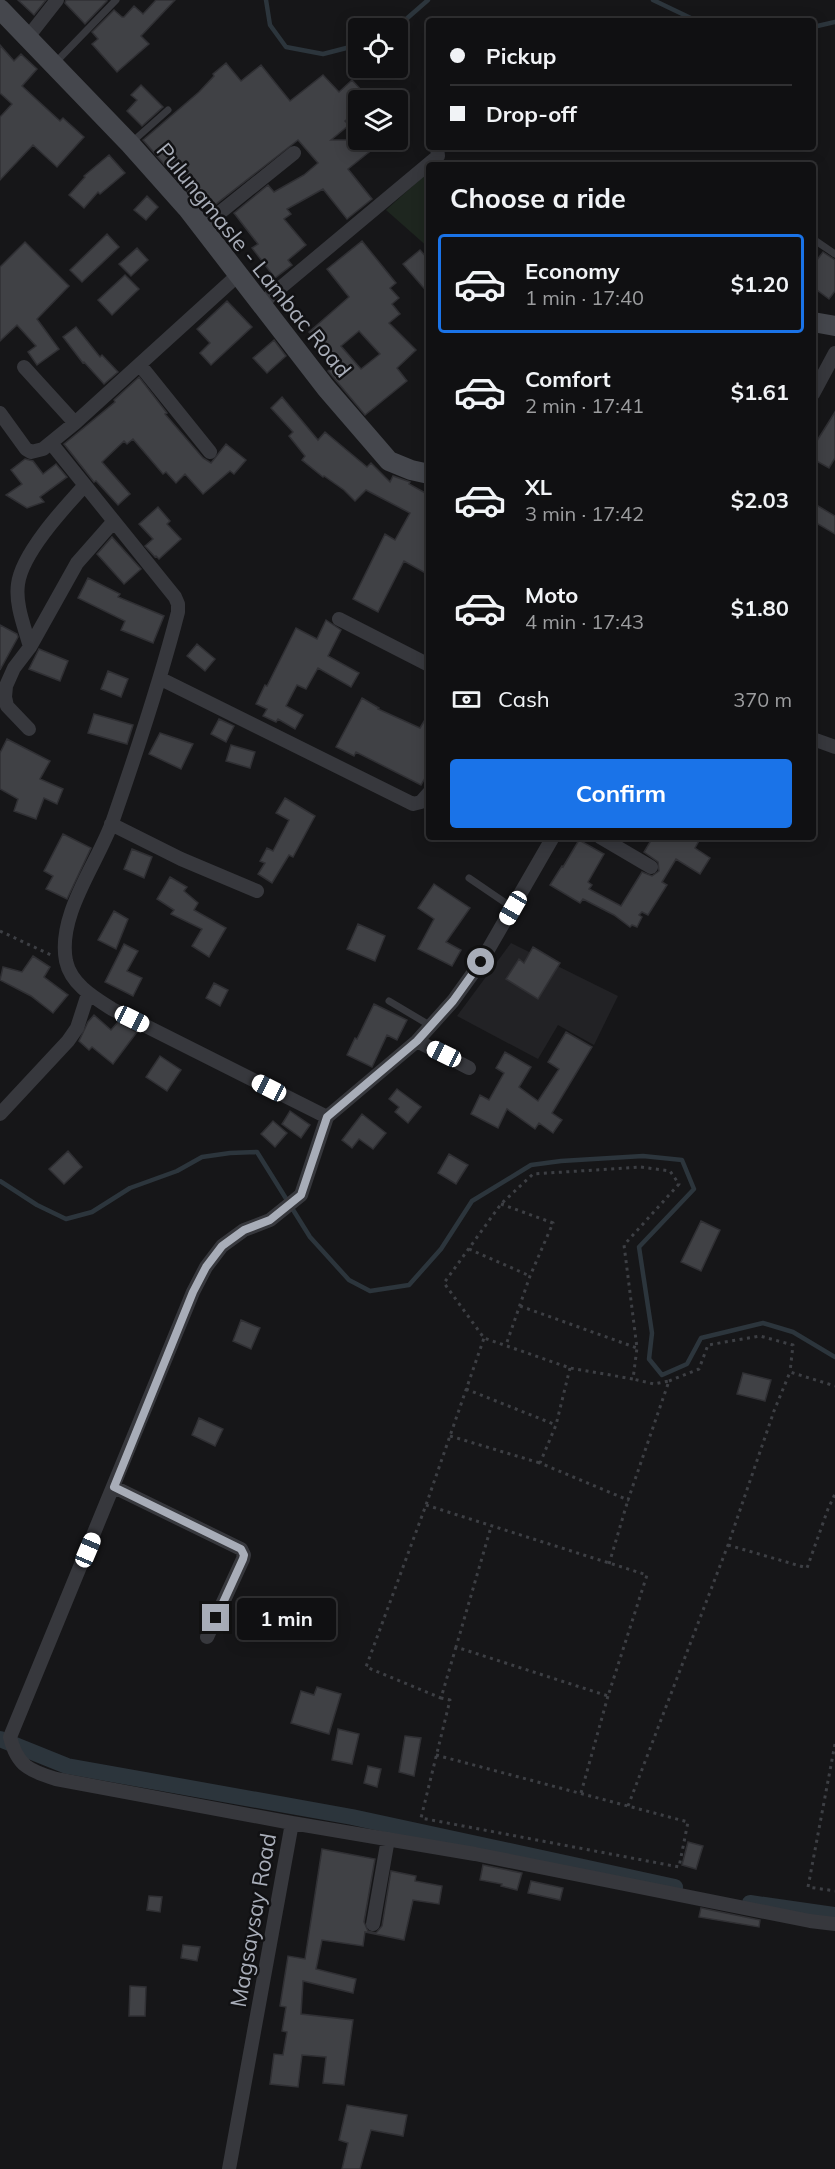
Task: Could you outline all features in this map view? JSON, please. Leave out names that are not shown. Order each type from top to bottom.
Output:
[{"type":"street","points":[[28,37],[57,0]]},
{"type":"street","name":"Pulungmasle - Lambac Road","points":[[0,9],[130,144],[202,227],[326,388],[389,461],[426,473]]},
{"type":"street","points":[[431,162],[438,156],[437,150]]},
{"type":"street","points":[[202,227],[294,153]]},
{"type":"street","points":[[261,304],[426,166]]},
{"type":"street","points":[[1,416],[20,443],[31,452],[37,452],[75,423],[238,275]]},
{"type":"street","points":[[816,323],[835,326]]},
{"type":"street","points":[[816,388],[835,353]]},
{"type":"street","points":[[140,365],[186,427],[210,452]]},
{"type":"street","points":[[24,368],[75,423]]},
{"type":"street","points":[[51,442],[175,597],[178,604],[161,679],[111,824],[78,895],[64,934],[66,962],[76,980],[88,994],[112,1009],[327,1117]]},
{"type":"street","points":[[30,647],[17,596],[20,574],[33,549],[59,512],[85,485]]},
{"type":"street","points":[[29,729],[7,706],[6,686],[14,668],[30,647],[77,563],[114,521]]},
{"type":"street","points":[[339,619],[426,663]]},
{"type":"street","points":[[161,679],[413,804],[421,802],[426,796]]},
{"type":"street","points":[[816,740],[835,747]]},
{"type":"street","points":[[111,824],[181,859],[257,891]]},
{"type":"street","points":[[207,1637],[243,1559],[241,1549],[114,1487],[193,1292],[206,1267],[222,1246],[244,1230],[270,1220],[301,1195],[327,1117],[417,1041],[453,1001],[481,962],[551,840]]},
{"type":"street","points":[[605,840],[651,867]]},
{"type":"street","points":[[0,1114],[68,1041],[77,1028],[88,994]]},
{"type":"street","points":[[417,1041],[469,1068]]},
{"type":"street","name":"Magsaysay Road","points":[[114,1487],[10,1737],[13,1753],[32,1772],[56,1779],[292,1823],[229,2169]]},
{"type":"street","points":[[292,1823],[475,1854],[798,1919],[835,1924]]},
{"type":"street","points":[[373,1924],[388,1839]]},
{"type":"lane","points":[[54,63],[116,0]]},
{"type":"lane","points":[[130,144],[168,110]]},
{"type":"lane","points":[[816,241],[835,254]]},
{"type":"lane","points":[[469,878],[513,908]]},
{"type":"lane","points":[[388,1001],[431,1026]]},
{"type":"path","points":[[0,931],[66,962]]},
{"type":"path","points":[[628,1806],[728,1545],[774,1411],[790,1372],[793,1345],[760,1336],[708,1345],[699,1369],[669,1382],[654,1384],[570,1368],[484,1338],[444,1282],[501,1204],[533,1174],[641,1167],[670,1171],[679,1184],[624,1245],[637,1348],[633,1379]]},
{"type":"path","points":[[501,1204],[553,1223],[530,1276],[506,1345]]},
{"type":"path","points":[[468,1248],[530,1276]]},
{"type":"path","points":[[520,1305],[637,1348]]},
{"type":"path","points":[[436,1755],[688,1822],[678,1867],[421,1818],[436,1755],[450,1700],[366,1667],[484,1338]]},
{"type":"path","points":[[540,1463],[555,1425],[570,1368]]},
{"type":"path","points":[[790,1372],[835,1386]]},
{"type":"path","points":[[609,1564],[628,1500],[669,1382]]},
{"type":"path","points":[[466,1389],[555,1425]]},
{"type":"path","points":[[450,1436],[540,1463],[628,1500]]},
{"type":"path","points":[[728,1545],[807,1568],[835,1494]]},
{"type":"path","points":[[426,1505],[647,1575],[608,1696],[581,1793]]},
{"type":"path","points":[[441,1698],[490,1527]]},
{"type":"path","points":[[456,1647],[608,1696]]},
{"type":"path","points":[[835,1744],[808,1887],[835,1891]]},
{"type":"shaded area","points":[[425,175],[426,245],[386,210]]},
{"type":"shaded area","points":[[511,943],[618,996],[594,1045],[558,1025],[538,1059],[457,1016]]},
{"type":"building","points":[[18,0],[46,0],[34,15]]},
{"type":"building","points":[[66,0],[107,1],[85,24],[65,3]]},
{"type":"building","points":[[156,0],[175,0],[141,36],[149,44],[117,72],[92,44],[98,39],[92,32],[114,10],[124,17],[134,6],[143,14]]},
{"type":"building","points":[[0,45],[14,61],[21,54],[37,69],[22,86],[60,121],[63,118],[84,137],[57,167],[33,145],[0,180],[0,117],[12,104],[0,93]]},
{"type":"building","points":[[226,63],[241,81],[261,65],[290,101],[323,75],[339,92],[352,80],[361,90],[348,90],[348,118],[345,121],[348,126],[331,140],[348,140],[348,150],[372,150],[348,169],[372,199],[347,219],[323,189],[287,209],[291,214],[284,219],[306,245],[288,260],[292,265],[275,278],[252,248],[258,244],[234,213],[268,185],[274,192],[304,175],[318,163],[298,140],[207,211],[143,140],[199,92],[214,76],[213,74]]},
{"type":"building","points":[[141,85],[163,107],[142,126],[127,111],[137,100],[131,95]]},
{"type":"building","points":[[109,155],[125,173],[100,194],[98,192],[84,208],[69,195],[84,176]]},
{"type":"building","points":[[147,196],[158,207],[146,220],[134,210]]},
{"type":"building","points":[[107,234],[119,247],[82,282],[70,270]]},
{"type":"building","points":[[362,241],[396,283],[390,288],[399,298],[392,304],[400,314],[389,323],[416,350],[397,368],[407,381],[365,415],[328,371],[337,363],[309,332],[349,297],[327,269]],"holes":[[[359,331],[380,354],[361,369],[341,346]]]},
{"type":"building","points":[[25,242],[69,286],[37,319],[59,349],[37,365],[28,352],[36,346],[17,325],[0,341],[0,267]]},
{"type":"building","points":[[137,248],[148,260],[131,276],[119,264]]},
{"type":"building","points":[[420,250],[426,257],[426,291],[403,264]]},
{"type":"building","points":[[823,252],[835,260],[835,291],[829,299],[816,289],[816,261]]},
{"type":"building","points":[[125,275],[139,289],[112,315],[98,300]]},
{"type":"building","points":[[227,301],[252,327],[211,365],[200,353],[210,343],[197,329]]},
{"type":"building","points":[[76,327],[100,357],[102,355],[118,372],[104,384],[83,363],[63,337]]},
{"type":"building","points":[[274,340],[286,356],[267,373],[253,358]]},
{"type":"building","points":[[139,377],[167,413],[165,414],[203,458],[211,463],[226,444],[246,460],[234,474],[230,471],[203,494],[185,474],[176,483],[166,472],[163,474],[133,439],[127,444],[124,441],[102,462],[130,494],[118,505],[96,481],[94,482],[64,444],[115,402],[114,400]]},
{"type":"building","points":[[282,397],[318,440],[325,432],[367,467],[371,463],[390,482],[393,476],[410,482],[409,484],[426,493],[426,573],[404,561],[378,612],[353,599],[385,534],[395,540],[410,513],[366,490],[355,501],[344,490],[323,477],[302,460],[305,456],[289,436],[293,432],[271,408]]},
{"type":"building","points":[[835,412],[835,458],[829,468],[816,461],[816,442]]},
{"type":"building","points":[[25,459],[33,461],[43,474],[56,464],[67,477],[40,497],[44,502],[27,508],[6,495],[22,484],[11,470]]},
{"type":"building","points":[[816,505],[835,516],[835,534],[816,523]]},
{"type":"building","points":[[158,507],[170,521],[167,524],[181,539],[159,559],[145,546],[153,539],[139,524]]},
{"type":"building","points":[[112,537],[141,569],[124,584],[97,554]]},
{"type":"building","points":[[88,578],[120,594],[118,597],[164,616],[153,643],[121,630],[125,621],[78,598]]},
{"type":"building","points":[[326,620],[341,630],[328,656],[359,673],[351,687],[318,668],[306,689],[297,685],[286,706],[303,715],[295,729],[278,719],[276,722],[263,716],[267,709],[256,704],[296,628],[317,639]]},
{"type":"building","points":[[0,625],[17,634],[18,637],[0,670]]},
{"type":"building","points":[[197,644],[215,659],[205,671],[187,656]]},
{"type":"building","points":[[39,649],[68,661],[60,681],[29,669]]},
{"type":"building","points":[[108,671],[128,679],[121,697],[101,689]]},
{"type":"building","points":[[362,698],[378,709],[420,728],[426,718],[426,776],[421,785],[356,752],[354,756],[336,747]]},
{"type":"building","points":[[94,714],[133,725],[127,744],[88,733]]},
{"type":"building","points":[[219,719],[234,726],[226,742],[211,734]]},
{"type":"building","points":[[160,733],[193,744],[181,769],[149,754]]},
{"type":"building","points":[[7,739],[50,761],[40,779],[63,789],[57,804],[44,798],[36,819],[14,811],[18,799],[0,789],[0,753]]},
{"type":"building","points":[[231,745],[255,752],[250,768],[226,761]]},
{"type":"building","points":[[285,798],[315,816],[293,857],[289,855],[272,883],[258,874],[265,863],[260,861],[267,848],[273,851],[289,820],[276,813]]},
{"type":"building","points":[[63,834],[91,848],[67,899],[46,889],[53,876],[44,871]]},
{"type":"building","points":[[579,840],[604,854],[588,882],[592,885],[589,889],[621,906],[642,872],[652,876],[659,871],[658,862],[644,852],[651,840],[699,840],[695,848],[710,858],[700,874],[676,859],[662,882],[667,885],[648,915],[642,912],[639,915],[642,917],[637,927],[632,925],[630,927],[614,915],[583,899],[580,903],[550,885]]},
{"type":"building","points":[[132,849],[152,857],[144,878],[124,869]]},
{"type":"building","points":[[170,877],[187,887],[184,891],[198,903],[194,910],[226,928],[209,957],[192,946],[202,929],[171,914],[174,910],[157,899]]},
{"type":"building","points":[[434,884],[470,908],[446,942],[461,950],[452,966],[418,949],[434,919],[418,908]]},
{"type":"building","points":[[114,911],[128,919],[116,949],[98,940]]},
{"type":"building","points":[[358,924],[385,936],[375,961],[347,949]]},
{"type":"building","points":[[124,944],[138,951],[127,971],[142,978],[133,996],[105,982]]},
{"type":"building","points":[[533,947],[560,963],[538,999],[506,979],[519,959],[524,963]]},
{"type":"building","points":[[33,956],[50,967],[44,977],[68,995],[53,1013],[31,996],[0,980],[3,967],[22,972]]},
{"type":"building","points":[[214,983],[228,990],[220,1006],[206,998]]},
{"type":"building","points":[[374,1004],[407,1020],[397,1040],[387,1035],[372,1067],[347,1055]]},
{"type":"building","points":[[94,1015],[111,1030],[118,1022],[137,1032],[113,1064],[92,1047],[89,1050],[79,1041]]},
{"type":"building","points":[[566,1032],[592,1047],[552,1113],[562,1120],[553,1133],[539,1123],[535,1129],[507,1109],[498,1128],[471,1114],[480,1095],[489,1100],[504,1073],[496,1068],[505,1052],[531,1067],[519,1087],[538,1101],[559,1069],[548,1062]]},
{"type":"building","points":[[160,1056],[181,1070],[167,1091],[146,1077]]},
{"type":"building","points":[[397,1089],[421,1107],[408,1123],[395,1112],[399,1107],[389,1099]]},
{"type":"building","points":[[290,1111],[310,1125],[301,1138],[282,1124]]},
{"type":"building","points":[[362,1114],[386,1133],[373,1149],[359,1139],[352,1148],[342,1140]]},
{"type":"building","points":[[273,1121],[287,1133],[275,1147],[261,1134]]},
{"type":"building","points":[[68,1151],[82,1167],[64,1184],[49,1169]]},
{"type":"building","points":[[449,1154],[468,1165],[456,1184],[438,1173]]},
{"type":"building","points":[[701,1221],[720,1230],[701,1271],[681,1262]]},
{"type":"building","points":[[241,1320],[260,1328],[251,1349],[233,1341]]},
{"type":"building","points":[[743,1373],[771,1380],[765,1401],[737,1394]]},
{"type":"building","points":[[199,1418],[223,1429],[215,1446],[192,1435]]},
{"type":"building","points":[[317,1687],[341,1694],[329,1734],[291,1723],[301,1691],[314,1695]]},
{"type":"building","points":[[338,1729],[359,1734],[352,1764],[332,1760]]},
{"type":"building","points":[[405,1736],[421,1738],[414,1776],[399,1772]]},
{"type":"building","points":[[368,1766],[381,1769],[377,1787],[364,1783]]},
{"type":"building","points":[[688,1842],[703,1846],[696,1869],[682,1865]]},
{"type":"building","points":[[322,1849],[375,1859],[364,1922],[368,1931],[376,1933],[382,1926],[391,1871],[416,1876],[415,1881],[442,1886],[439,1904],[413,1900],[404,1940],[365,1932],[363,1946],[322,1940],[316,1969],[356,1979],[353,1993],[303,1981],[301,2014],[353,2020],[344,2085],[323,2083],[326,2057],[302,2055],[298,2087],[270,2084],[274,2054],[283,2055],[287,2032],[282,2031],[286,2007],[280,2006],[288,1956],[305,1959]]},
{"type":"building","points":[[483,1865],[522,1873],[517,1890],[501,1886],[502,1884],[480,1880]]},
{"type":"building","points":[[531,1881],[563,1888],[560,1900],[528,1893]]},
{"type":"building","points":[[149,1896],[162,1897],[160,1912],[147,1910]]},
{"type":"building","points":[[701,1908],[760,1920],[759,1927],[699,1917]]},
{"type":"building","points":[[183,1945],[200,1947],[197,1961],[181,1958]]},
{"type":"building","points":[[130,1986],[146,1987],[145,2016],[129,2016]]},
{"type":"building","points":[[347,2105],[407,2115],[403,2136],[371,2130],[360,2169],[342,2169],[348,2143],[339,2140]]},
{"type":"waterway","points":[[266,0],[270,25],[286,47],[323,54],[348,48]]},
{"type":"waterway","points":[[407,18],[428,0]]},
{"type":"waterway","points":[[653,0],[691,18]]},
{"type":"waterway","points":[[816,26],[835,22]]},
{"type":"waterway","points":[[0,1181],[37,1205],[66,1219],[92,1212],[130,1188],[177,1171],[202,1157],[257,1152],[310,1237],[349,1280],[370,1291],[409,1285],[441,1249],[472,1201],[531,1165],[643,1156],[682,1160],[694,1189],[639,1247],[652,1333],[649,1359],[662,1375],[687,1364],[701,1338],[763,1323],[793,1332],[835,1357]]},
{"type":"waterway","points":[[0,1739],[67,1766],[352,1817],[675,1887]]},
{"type":"waterway","points":[[750,1903],[835,1915]]},
{"type":"route","points":[[216,1618],[243,1559],[241,1549],[114,1487],[193,1292],[206,1267],[222,1246],[244,1230],[270,1220],[301,1195],[327,1117],[417,1041],[453,1001],[481,962]]}]
